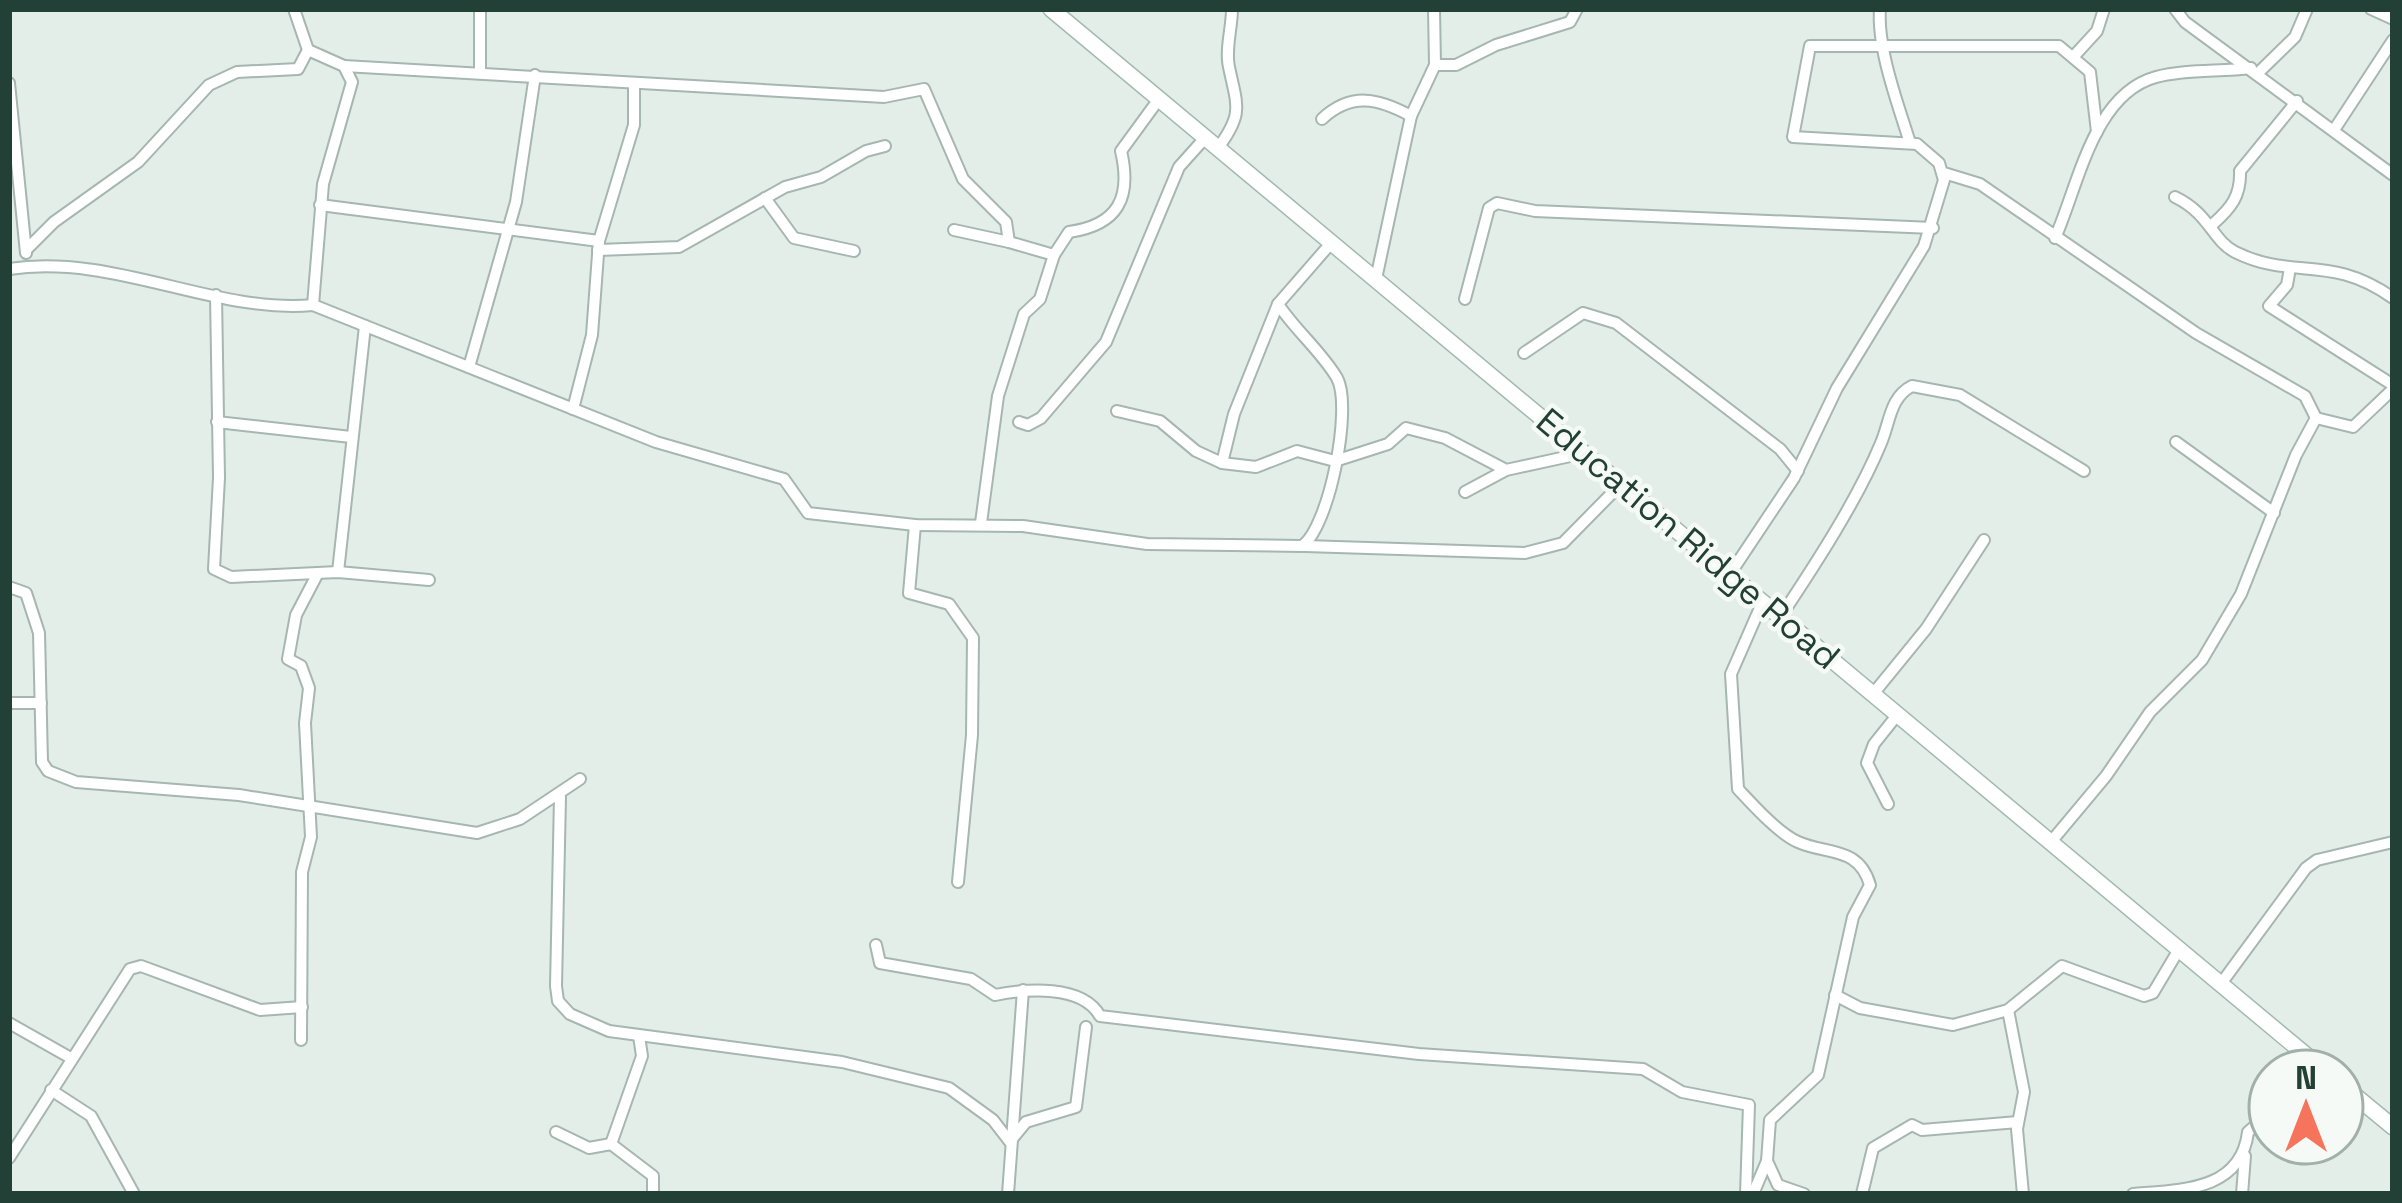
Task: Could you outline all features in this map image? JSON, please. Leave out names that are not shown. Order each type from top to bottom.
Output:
[{"type":"main road","name":"Education Ridge Road","points":[[1051,9],[2296,1047]]},
{"type":"main road","points":[[2366,1105],[2393,1127]]},
{"type":"street","points":[[26,250],[54,222],[138,162],[191,99],[209,85],[237,72],[298,69],[308,50],[294,9]]},
{"type":"street","points":[[480,9],[481,72]]},
{"type":"street","points":[[1018,422],[1032,424],[1041,418],[1106,342],[1179,167],[1233,128],[1239,95],[1228,64],[1232,9]]},
{"type":"street","points":[[1376,279],[1411,116],[1435,65],[1434,9]]},
{"type":"street","points":[[1435,65],[1456,65],[1496,45],[1570,22],[1577,9]]},
{"type":"street","points":[[1880,9],[1880,47],[1895,79],[1910,143]]},
{"type":"street","points":[[2074,56],[2097,31],[2104,9]]},
{"type":"street","points":[[2175,9],[2185,22],[2393,175]]},
{"type":"street","points":[[2055,238],[2110,109],[2141,82],[2254,71],[2295,38],[2307,9]]},
{"type":"street","points":[[2371,9],[2393,20]]},
{"type":"street","points":[[2334,130],[2393,40]]},
{"type":"street","points":[[2097,132],[2090,72],[2074,56],[2045,43],[1810,46],[1793,137],[1910,143],[1928,151],[1944,173],[1980,184],[2196,333],[2305,396],[2317,418],[2353,427],[2393,387],[2269,307],[2287,285],[2290,268]]},
{"type":"street","points":[[308,50],[344,66],[535,75],[634,86],[884,97],[924,89],[963,179],[1006,223],[1009,242]]},
{"type":"street","points":[[313,304],[327,162],[352,96],[344,66]]},
{"type":"street","points":[[469,367],[508,227],[535,75]]},
{"type":"street","points":[[9,83],[26,267]]},
{"type":"street","points":[[573,409],[592,335],[598,245],[627,158],[634,86]]},
{"type":"street","points":[[981,524],[998,396],[1024,314],[1040,299],[1054,255],[1070,232],[1102,224],[1116,208],[1125,190],[1120,151],[1160,99]]},
{"type":"street","points":[[1322,119],[1346,101],[1369,99],[1411,116]]},
{"type":"street","points":[[2212,224],[2231,208],[2241,188],[2240,171],[2297,101]]},
{"type":"street","points":[[320,205],[508,227],[598,245],[679,247],[765,198],[885,146]]},
{"type":"street","points":[[1730,574],[1798,471],[1837,388],[1933,229],[1944,173]]},
{"type":"street","points":[[2175,197],[2212,224],[2219,240],[2234,252],[2290,268],[2348,272],[2393,298]]},
{"type":"street","points":[[765,198],[794,238],[854,250]]},
{"type":"street","points":[[1465,298],[1489,208],[1497,203],[1535,211],[1933,229]]},
{"type":"street","points":[[955,230],[1054,255]]},
{"type":"street","points":[[1222,463],[1234,414],[1278,304],[1332,242]]},
{"type":"street","points":[[9,269],[113,272],[261,304],[313,304],[656,442],[784,479],[808,513],[916,525],[981,524],[1147,544],[1525,553],[1563,543],[1621,484]]},
{"type":"street","points":[[216,295],[214,569],[230,578],[338,572],[429,580]]},
{"type":"street","points":[[1278,304],[1340,383],[1342,419],[1335,461],[1318,528],[1302,546]]},
{"type":"street","points":[[1525,352],[1583,313],[1616,323],[1780,449],[1798,471]]},
{"type":"street","points":[[338,572],[365,326]]},
{"type":"street","points":[[1781,616],[1821,558],[1880,446],[1894,402],[1912,386],[1960,395],[2084,471]]},
{"type":"street","points":[[1118,411],[1160,421],[1196,451],[1222,463],[1256,467],[1298,451],[1335,461],[1371,451],[1414,428],[1474,450],[1506,470]]},
{"type":"street","points":[[2050,842],[2150,712],[2202,660],[2241,594],[2317,418]]},
{"type":"street","points":[[218,422],[351,437]]},
{"type":"street","points":[[2176,442],[2274,513]]},
{"type":"street","points":[[1466,492],[1506,470],[1584,453]]},
{"type":"street","points":[[916,525],[909,592],[949,604],[973,638],[972,735],[958,881]]},
{"type":"street","points":[[1874,694],[1926,628],[1984,540]]},
{"type":"street","points":[[301,1040],[309,688],[301,666],[288,658],[287,641],[318,573]]},
{"type":"street","points":[[9,587],[26,593],[37,620],[42,762],[48,771],[94,784],[239,795],[308,809],[444,824],[477,833],[498,830],[560,797],[580,779]]},
{"type":"street","points":[[1750,1194],[1766,1161],[1774,1112],[1818,1075],[1853,917],[1868,894],[1867,873],[1840,850],[1796,842],[1740,793],[1731,674],[1763,601]]},
{"type":"street","points":[[9,703],[41,703]]},
{"type":"street","points":[[1888,804],[1867,764],[1874,744],[1898,714]]},
{"type":"street","points":[[560,797],[558,1001],[579,1019],[639,1036],[919,1078],[973,1105],[1010,1142]]},
{"type":"street","points":[[2220,985],[2306,868],[2317,860],[2393,842]]},
{"type":"street","points":[[876,945],[880,963],[971,979],[995,995],[1023,990],[1082,997],[1100,1016],[1267,1032],[1419,1054],[1643,1069],[1682,1092],[1749,1105],[1750,1194]]},
{"type":"street","points":[[1835,995],[1860,1008],[1906,1012],[1939,1024],[2008,1010],[2066,965],[2141,997],[2149,995],[2178,950]]},
{"type":"street","points":[[9,1158],[130,969],[141,966],[260,1010],[302,1007]]},
{"type":"street","points":[[1008,1194],[1023,990]]},
{"type":"street","points":[[2008,1010],[2024,1091],[2018,1122],[2024,1194]]},
{"type":"street","points":[[9,1023],[69,1058]]},
{"type":"street","points":[[1010,1142],[1026,1122],[1076,1106],[1086,1027]]},
{"type":"street","points":[[611,1144],[642,1056],[639,1036]]},
{"type":"street","points":[[642,1056],[663,1037]]},
{"type":"street","points":[[52,1090],[91,1116],[134,1194]]},
{"type":"street","points":[[1862,1194],[1873,1148],[1912,1124],[1922,1130],[2018,1122]]},
{"type":"street","points":[[556,1132],[589,1148],[611,1144],[652,1176],[653,1194]]},
{"type":"street","points":[[2133,1194],[2207,1184],[2246,1156]]},
{"type":"street","points":[[2242,1194],[2246,1156]]},
{"type":"street","points":[[1766,1161],[1778,1184],[1804,1194]]}]
